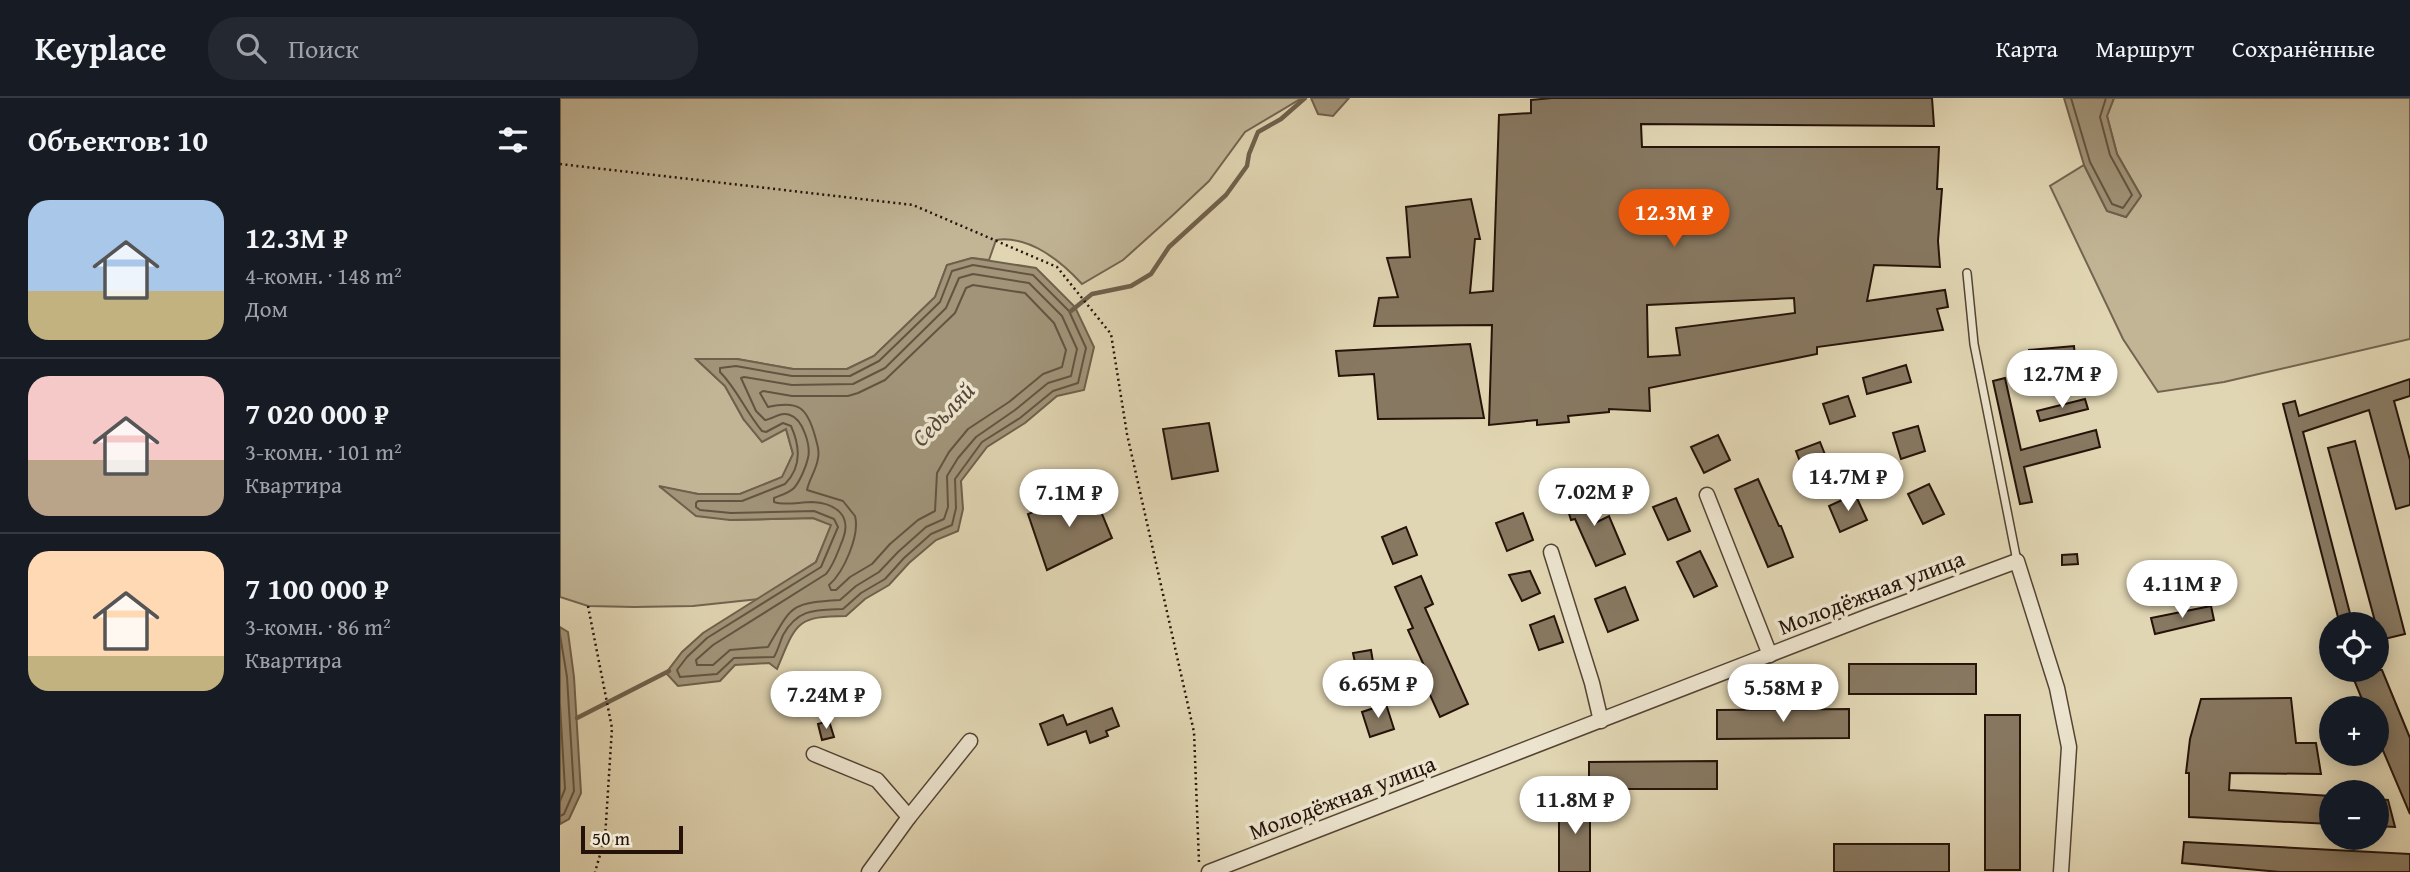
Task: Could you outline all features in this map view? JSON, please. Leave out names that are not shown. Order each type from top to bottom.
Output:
[{"type":"street","points":[[1707,495],[1770,654]]},
{"type":"street","points":[[1551,552],[1592,682],[1601,721]]},
{"type":"street","name":"Молодёжная улица","points":[[1209,872],[2017,561]]},
{"type":"street","points":[[2017,561],[2057,688],[2069,747],[2061,872]]},
{"type":"street","points":[[869,872],[970,741]]},
{"type":"street","points":[[814,754],[877,780],[909,817]]},
{"type":"lane","points":[[1968,273],[1974,344],[2017,561]]},
{"type":"path","points":[[560,164],[913,205],[1057,267],[1111,334],[1127,434],[1195,732],[1199,872]]},
{"type":"path","points":[[588,607],[612,728],[605,838],[595,872]]},
{"type":"shaded area","points":[[560,98],[1302,98],[1245,132],[1209,181],[1173,215],[1123,260],[1082,284],[1044,252],[1020,242],[996,240],[989,260],[972,258],[947,265],[935,297],[874,356],[847,369],[793,369],[737,359],[697,360],[725,386],[744,420],[786,429],[793,454],[783,477],[740,494],[698,494],[660,487],[730,520],[813,518],[832,525],[816,562],[759,599],[693,606],[634,607],[588,606],[560,597]]},
{"type":"shaded area","points":[[2114,98],[2410,98],[2410,339],[2224,382],[2158,392],[2123,339],[2050,186],[2084,165],[2107,211],[2126,217],[2141,196],[2117,154],[2107,116]]},
{"type":"water","points":[[1311,98],[1349,98],[1333,116],[1318,114]]},
{"type":"water","points":[[2064,98],[2114,98],[2107,116],[2117,154],[2141,196],[2126,217],[2107,211],[2084,165]]},
{"type":"water","points":[[972,258],[1036,268],[1075,307],[1094,347],[1084,390],[1057,396],[1025,423],[987,447],[961,481],[963,509],[958,531],[936,540],[889,585],[865,599],[846,616],[816,618],[799,626],[777,669],[769,663],[735,665],[720,681],[678,686],[666,673],[682,652],[703,633],[816,562],[831,525],[813,518],[730,520],[696,516],[659,486],[698,494],[740,494],[782,477],[793,454],[786,429],[762,442],[744,420],[725,386],[696,359],[737,359],[793,369],[847,369],[874,356],[935,297],[947,265]]},
{"type":"water","points":[[560,627],[568,632],[574,677],[581,793],[569,819],[560,824]]},
{"type":"building","points":[[1932,98],[1934,126],[1641,124],[1642,147],[1939,147],[1937,189],[1942,189],[1938,241],[1940,267],[1874,265],[1867,301],[1945,290],[1948,307],[1937,309],[1943,330],[1817,347],[1817,354],[1649,388],[1650,411],[1609,409],[1609,412],[1568,416],[1569,422],[1537,425],[1537,420],[1489,425],[1492,325],[1374,326],[1379,298],[1398,297],[1387,258],[1410,257],[1406,207],[1471,199],[1480,239],[1475,239],[1470,293],[1493,291],[1499,115],[1531,113],[1531,100]],"holes":[[[1794,298],[1795,313],[1676,328],[1680,355],[1648,357],[1647,305]]]},
{"type":"building","points":[[1470,344],[1484,418],[1378,419],[1374,374],[1339,376],[1336,351]]},
{"type":"building","points":[[2074,346],[2076,369],[2031,373],[2029,350]]},
{"type":"building","points":[[1906,365],[1911,382],[1867,394],[1863,378]]},
{"type":"building","points":[[2005,378],[2021,450],[2096,430],[2100,447],[2024,467],[2032,502],[2020,504],[1993,381]]},
{"type":"building","points":[[2410,379],[2410,396],[2394,401],[2410,460],[2410,505],[2396,509],[2369,410],[2303,432],[2350,612],[2337,612],[2283,404],[2295,401],[2299,416]]},
{"type":"building","points":[[1848,396],[1855,416],[1830,424],[1823,404]]},
{"type":"building","points":[[2085,399],[2088,409],[2040,421],[2037,411]]},
{"type":"building","points":[[1209,423],[1218,471],[1172,479],[1163,429]]},
{"type":"building","points":[[1918,426],[1925,451],[1901,459],[1893,433]]},
{"type":"building","points":[[1718,435],[1730,460],[1704,473],[1691,447]]},
{"type":"building","points":[[2355,441],[2405,634],[2389,638],[2389,612],[2372,612],[2328,448]]},
{"type":"building","points":[[1820,442],[1828,462],[1804,472],[1796,451]]},
{"type":"building","points":[[1758,479],[1793,557],[1768,567],[1735,489]]},
{"type":"building","points":[[1929,484],[1944,514],[1923,524],[1908,494]]},
{"type":"building","points":[[1586,487],[1597,522],[1609,516],[1625,554],[1596,566],[1575,519],[1571,520],[1563,494]]},
{"type":"building","points":[[1092,490],[1112,538],[1047,570],[1028,514]]},
{"type":"building","points":[[1855,494],[1867,520],[1840,532],[1829,506]]},
{"type":"building","points":[[1676,498],[1690,531],[1668,540],[1653,507]]},
{"type":"building","points":[[1523,513],[1533,540],[1507,551],[1496,523]]},
{"type":"building","points":[[1406,527],[1417,555],[1393,564],[1382,537]]},
{"type":"building","points":[[1700,551],[1717,586],[1694,597],[1677,562]]},
{"type":"building","points":[[2077,554],[2078,564],[2062,565],[2062,555]]},
{"type":"building","points":[[2193,565],[2203,588],[2158,599],[2155,575]]},
{"type":"building","points":[[1530,571],[1540,593],[1522,601],[1509,575]]},
{"type":"building","points":[[1421,576],[1433,604],[1425,608],[1468,704],[1440,717],[1425,684],[1431,681],[1408,630],[1413,628],[1395,587]]},
{"type":"building","points":[[1625,587],[1638,620],[1608,632],[1595,599]]},
{"type":"building","points":[[2211,606],[2214,620],[2155,634],[2151,618]]},
{"type":"building","points":[[1554,616],[1563,642],[1539,650],[1530,625]]},
{"type":"building","points":[[1371,650],[1375,674],[1358,677],[1353,653]]},
{"type":"building","points":[[1849,664],[1976,664],[1976,694],[1849,694]]},
{"type":"building","points":[[2355,682],[2387,682],[2410,738],[2410,814],[2389,765],[2389,696],[2361,696]]},
{"type":"building","points":[[2291,698],[2296,743],[2316,743],[2321,774],[2230,773],[2229,790],[2319,795],[2319,823],[2189,817],[2189,773],[2186,773],[2190,739],[2201,699]]},
{"type":"building","points":[[1386,704],[1394,729],[1370,737],[1362,712]]},
{"type":"building","points":[[1112,708],[1119,726],[1106,731],[1108,736],[1090,743],[1086,731],[1048,745],[1040,724],[1063,715],[1067,725]]},
{"type":"building","points":[[1849,709],[1849,738],[1717,739],[1717,710]]},
{"type":"building","points":[[1985,715],[2020,715],[2020,870],[1985,870]]},
{"type":"building","points":[[829,721],[834,737],[822,740],[818,724]]},
{"type":"building","points":[[1717,761],[1717,789],[1589,789],[1589,762]]},
{"type":"building","points":[[1559,799],[1590,799],[1590,872],[1559,872]]},
{"type":"building","points":[[2389,804],[2395,827],[2389,827]]},
{"type":"building","points":[[2184,842],[2410,854],[2410,872],[2280,872],[2182,863]]},
{"type":"building","points":[[1834,844],[1949,844],[1949,872],[1834,872]]},
{"type":"waterway","name":"Седьляй","points":[[1071,311],[1092,294],[1131,286],[1151,274],[1169,247],[1226,195],[1247,166],[1258,132],[1281,119],[1305,98]]},
{"type":"waterway","name":"Седьляй","points":[[577,718],[669,671]]}]
